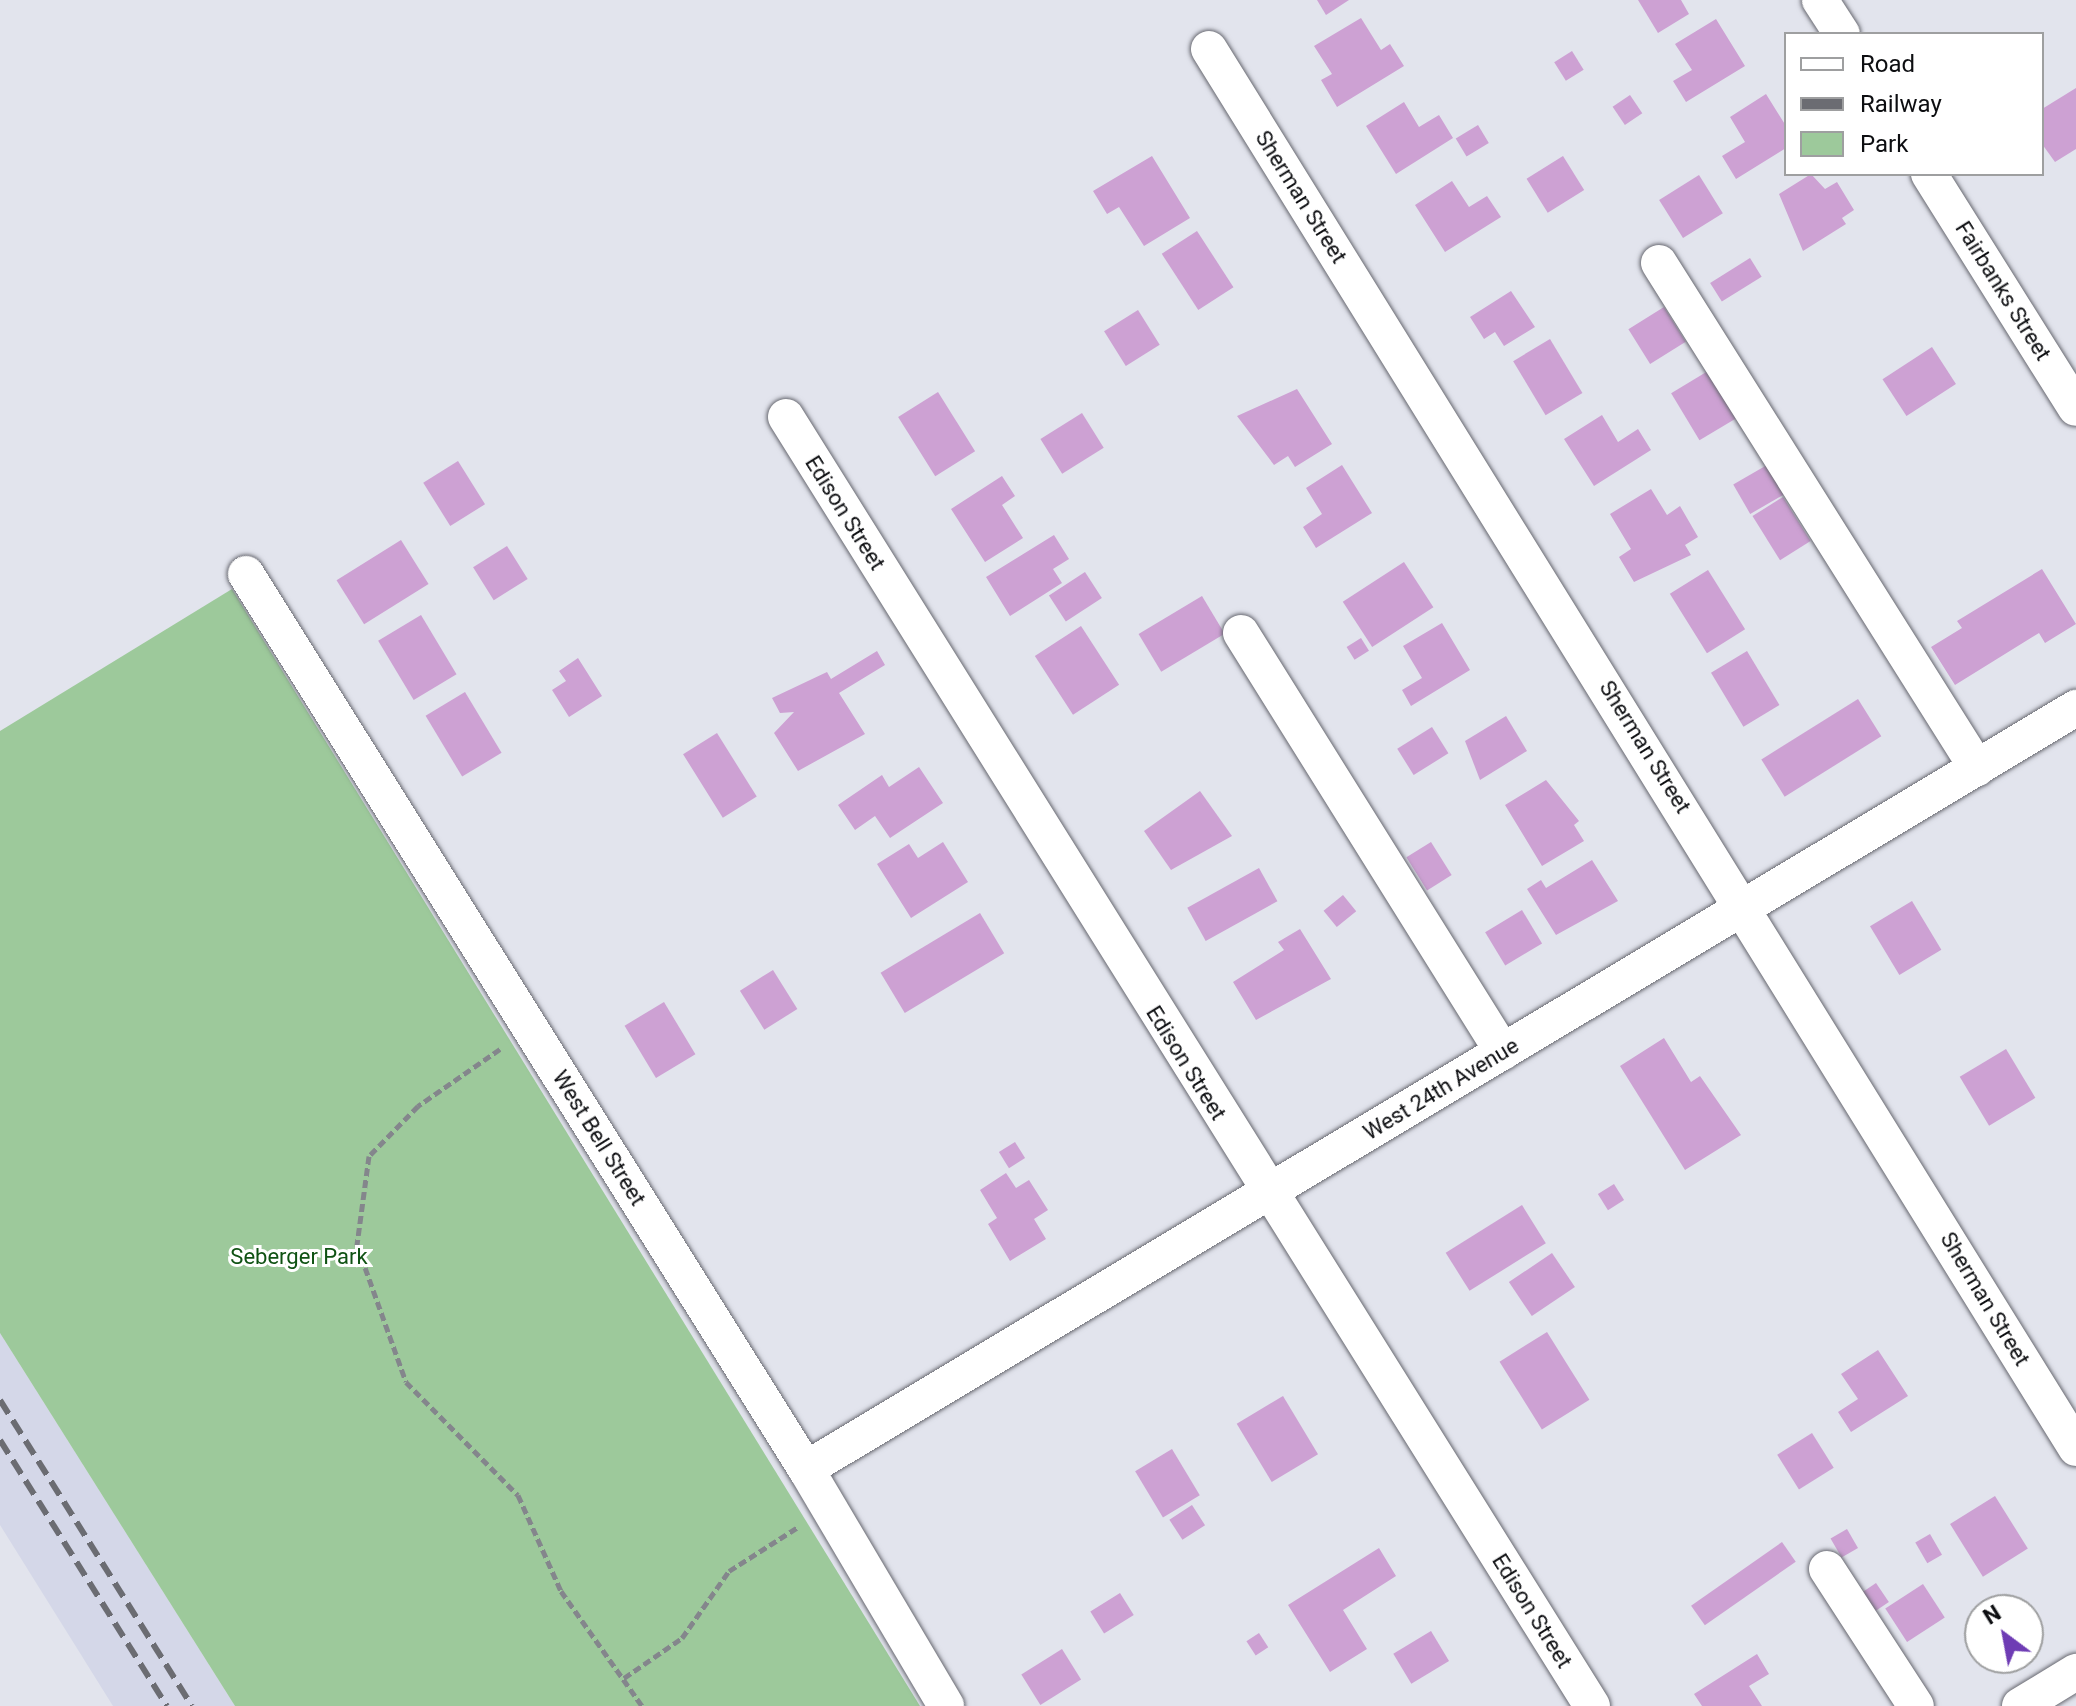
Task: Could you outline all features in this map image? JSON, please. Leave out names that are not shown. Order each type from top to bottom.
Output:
[{"type":"street","points":[[1820,0],[1841,32]]},
{"type":"street","name":"Sherman Street","points":[[1209,49],[1746,908],[2076,1448]]},
{"type":"street","name":"Fairbanks Street","points":[[1930,176],[2076,408]]},
{"type":"street","points":[[1659,263],[1977,768]]},
{"type":"street","name":"Edison Street","points":[[786,417],[1266,1192],[1592,1706]]},
{"type":"street","name":"West Bell Street","points":[[246,574],[806,1469],[827,1510],[946,1706]]},
{"type":"street","points":[[1241,633],[1503,1052]]},
{"type":"street","name":"West 24th Avenue","points":[[806,1469],[2076,708]]},
{"type":"street","points":[[1827,1569],[1916,1706]]},
{"type":"street","points":[[2020,1706],[2076,1672]]},
{"type":"path","points":[[533,1033],[430,1097],[380,1141],[364,1170],[357,1245],[406,1382],[518,1495],[561,1591],[642,1706]]},
{"type":"path","points":[[624,1678],[682,1638],[729,1571],[827,1510]]},
{"type":"shaded area","points":[[0,1333],[235,1706],[113,1706],[0,1525]]},
{"type":"green space","name":"Seberger Park","points":[[232,589],[920,1706],[235,1706],[0,1333],[0,731]]},
{"type":"building","points":[[1317,0],[1349,0],[1326,15]]},
{"type":"building","points":[[1638,0],[1681,0],[1689,14],[1658,33]]},
{"type":"building","points":[[1361,18],[1381,50],[1390,44],[1404,66],[1337,107],[1321,80],[1332,74],[1314,46]]},
{"type":"building","points":[[1716,19],[1745,66],[1686,102],[1673,81],[1692,70],[1675,44]]},
{"type":"building","points":[[1572,51],[1584,70],[1566,81],[1554,62]]},
{"type":"building","points":[[2076,88],[2076,149],[2055,162],[2044,147],[2044,108]]},
{"type":"building","points":[[1766,94],[1784,123],[1784,149],[1736,179],[1722,156],[1745,142],[1730,117]]},
{"type":"building","points":[[1630,95],[1642,113],[1625,125],[1613,107]]},
{"type":"building","points":[[1404,102],[1419,127],[1439,115],[1453,138],[1396,174],[1366,126]]},
{"type":"building","points":[[1478,125],[1489,143],[1467,156],[1456,138]]},
{"type":"building","points":[[1152,156],[1190,218],[1144,246],[1119,207],[1107,214],[1093,191]]},
{"type":"building","points":[[1563,156],[1584,190],[1548,213],[1527,179]]},
{"type":"building","points":[[1699,175],[1723,213],[1683,238],[1659,200]]},
{"type":"building","points":[[1813,176],[1825,189],[1837,182],[1854,210],[1842,218],[1846,224],[1803,251],[1779,194]]},
{"type":"building","points":[[1452,181],[1469,207],[1487,196],[1501,217],[1445,252],[1415,205]]},
{"type":"building","points":[[1197,231],[1233,287],[1198,310],[1162,254]]},
{"type":"building","points":[[1750,258],[1762,277],[1722,302],[1710,283]]},
{"type":"building","points":[[1511,291],[1535,327],[1504,346],[1495,332],[1484,339],[1470,317]]},
{"type":"building","points":[[1664,307],[1686,342],[1650,364],[1628,329]]},
{"type":"building","points":[[1138,310],[1160,345],[1126,366],[1104,331]]},
{"type":"building","points":[[1550,339],[1582,393],[1546,415],[1513,361]]},
{"type":"building","points":[[1932,347],[1956,384],[1906,416],[1883,379]]},
{"type":"building","points":[[1708,371],[1736,418],[1699,440],[1671,393]]},
{"type":"building","points":[[1297,389],[1332,444],[1295,467],[1288,456],[1274,465],[1237,416]]},
{"type":"building","points":[[938,392],[975,451],[935,476],[898,417]]},
{"type":"building","points":[[1082,413],[1104,448],[1062,474],[1040,439]]},
{"type":"building","points":[[1602,415],[1618,442],[1638,429],[1651,450],[1594,486],[1564,439]]},
{"type":"building","points":[[458,461],[485,504],[450,526],[423,483]]},
{"type":"building","points":[[1342,465],[1372,513],[1316,548],[1303,527],[1322,514],[1306,488]]},
{"type":"building","points":[[1767,465],[1784,494],[1750,514],[1733,484]]},
{"type":"building","points":[[1002,476],[1015,496],[1002,505],[1023,538],[985,562],[951,509]]},
{"type":"building","points":[[1651,489],[1667,515],[1680,506],[1698,537],[1685,545],[1691,555],[1634,582],[1619,557],[1631,549],[1610,514]]},
{"type":"building","points":[[1783,497],[1811,541],[1780,560],[1752,516]]},
{"type":"building","points":[[1054,535],[1069,559],[1053,569],[1062,583],[1010,616],[986,577]]},
{"type":"building","points":[[401,540],[429,584],[364,624],[337,580]]},
{"type":"building","points":[[507,546],[528,579],[494,600],[473,567]]},
{"type":"building","points":[[1404,562],[1433,607],[1372,647],[1343,602]]},
{"type":"building","points":[[2042,569],[2076,624],[2045,643],[2039,633],[1955,685],[1931,647],[1962,628],[1957,621]]},
{"type":"building","points":[[1708,570],[1745,629],[1707,653],[1670,594]]},
{"type":"building","points":[[1085,572],[1102,598],[1066,621],[1049,595]]},
{"type":"building","points":[[1202,596],[1225,634],[1161,672],[1139,634]]},
{"type":"building","points":[[421,615],[457,674],[414,700],[378,641]]},
{"type":"building","points":[[1442,623],[1470,670],[1411,706],[1402,690],[1422,678],[1403,646]]},
{"type":"building","points":[[1081,626],[1119,685],[1073,715],[1035,656]]},
{"type":"building","points":[[1361,638],[1369,651],[1355,660],[1347,647]]},
{"type":"building","points":[[877,651],[885,665],[839,693],[865,734],[798,771],[774,733],[794,712],[780,713],[772,698],[827,672],[831,679]]},
{"type":"building","points":[[1747,651],[1779,705],[1743,727],[1711,673]]},
{"type":"building","points":[[578,658],[602,696],[569,717],[552,690],[566,681],[559,671]]},
{"type":"building","points":[[465,692],[502,753],[462,777],[426,716]]},
{"type":"building","points":[[1858,699],[1881,736],[1785,797],[1761,759]]},
{"type":"building","points":[[1506,716],[1527,751],[1480,780],[1465,741]]},
{"type":"building","points":[[1432,727],[1448,753],[1414,775],[1397,749]]},
{"type":"building","points":[[717,733],[757,797],[723,818],[683,754]]},
{"type":"building","points":[[919,767],[943,803],[890,838],[875,816],[855,830],[838,805],[882,775],[889,787]]},
{"type":"building","points":[[1546,780],[1579,821],[1574,825],[1584,841],[1542,866],[1505,805]]},
{"type":"building","points":[[1200,791],[1232,836],[1171,870],[1144,831]]},
{"type":"building","points":[[943,842],[968,882],[911,918],[877,864],[909,844],[918,858]]},
{"type":"building","points":[[1431,842],[1452,875],[1427,890],[1406,857]]},
{"type":"building","points":[[1592,860],[1618,901],[1556,935],[1527,889],[1541,880],[1546,888]]},
{"type":"building","points":[[1259,868],[1277,901],[1206,941],[1187,908]]},
{"type":"building","points":[[1343,895],[1356,911],[1337,927],[1324,911]]},
{"type":"building","points":[[1912,901],[1941,950],[1899,975],[1870,926]]},
{"type":"building","points":[[1522,910],[1542,943],[1505,966],[1485,932]]},
{"type":"building","points":[[980,913],[1004,953],[905,1013],[881,973]]},
{"type":"building","points":[[1300,929],[1331,979],[1256,1020],[1233,982],[1284,950],[1278,942]]},
{"type":"building","points":[[773,970],[797,1009],[764,1030],[740,991]]},
{"type":"building","points":[[664,1002],[695,1054],[656,1078],[625,1026]]},
{"type":"building","points":[[1664,1038],[1691,1082],[1700,1076],[1741,1135],[1685,1170],[1620,1066]]},
{"type":"building","points":[[2006,1049],[2035,1098],[1989,1126],[1960,1077]]},
{"type":"building","points":[[1015,1142],[1025,1158],[1009,1168],[999,1152]]},
{"type":"building","points":[[1006,1173],[1016,1188],[1029,1180],[1048,1210],[1034,1219],[1046,1239],[1010,1261],[988,1224],[997,1218],[980,1190]]},
{"type":"building","points":[[1614,1184],[1624,1200],[1608,1210],[1598,1194]]},
{"type":"building","points":[[1522,1205],[1546,1243],[1470,1291],[1446,1253]]},
{"type":"building","points":[[1552,1253],[1575,1287],[1532,1316],[1509,1282]]},
{"type":"building","points":[[1547,1332],[1589,1400],[1542,1430],[1500,1362]]},
{"type":"building","points":[[1878,1350],[1908,1396],[1851,1432],[1838,1412],[1858,1399],[1841,1374]]},
{"type":"building","points":[[1283,1396],[1318,1454],[1272,1482],[1237,1424]]},
{"type":"building","points":[[1812,1433],[1834,1468],[1799,1489],[1777,1455]]},
{"type":"building","points":[[1172,1449],[1200,1495],[1163,1517],[1135,1471]]},
{"type":"building","points":[[1995,1496],[2028,1549],[1983,1577],[1950,1524]]},
{"type":"building","points":[[1192,1505],[1205,1525],[1182,1540],[1169,1520]]},
{"type":"building","points":[[1847,1529],[1858,1548],[1842,1558],[1831,1538]]},
{"type":"building","points":[[1930,1534],[1942,1555],[1927,1563],[1915,1542]]},
{"type":"building","points":[[1782,1542],[1796,1562],[1705,1625],[1691,1606]]},
{"type":"building","points":[[1379,1548],[1396,1576],[1343,1610],[1367,1649],[1330,1672],[1288,1605]]},
{"type":"building","points":[[1876,1583],[1889,1602],[1875,1612],[1862,1593]]},
{"type":"building","points":[[1923,1584],[1945,1618],[1907,1642],[1885,1609]]},
{"type":"building","points":[[1120,1593],[1134,1615],[1104,1634],[1090,1612]]},
{"type":"building","points":[[1431,1631],[1449,1661],[1411,1684],[1393,1654]]},
{"type":"building","points":[[1259,1633],[1268,1647],[1256,1655],[1246,1641]]},
{"type":"building","points":[[1062,1649],[1081,1680],[1040,1705],[1021,1674]]},
{"type":"building","points":[[1757,1654],[1769,1674],[1749,1686],[1762,1706],[1702,1706],[1694,1694]]},
{"type":"railway","points":[[0,1400],[192,1706]]},
{"type":"railway","points":[[0,1440],[167,1706]]}]
